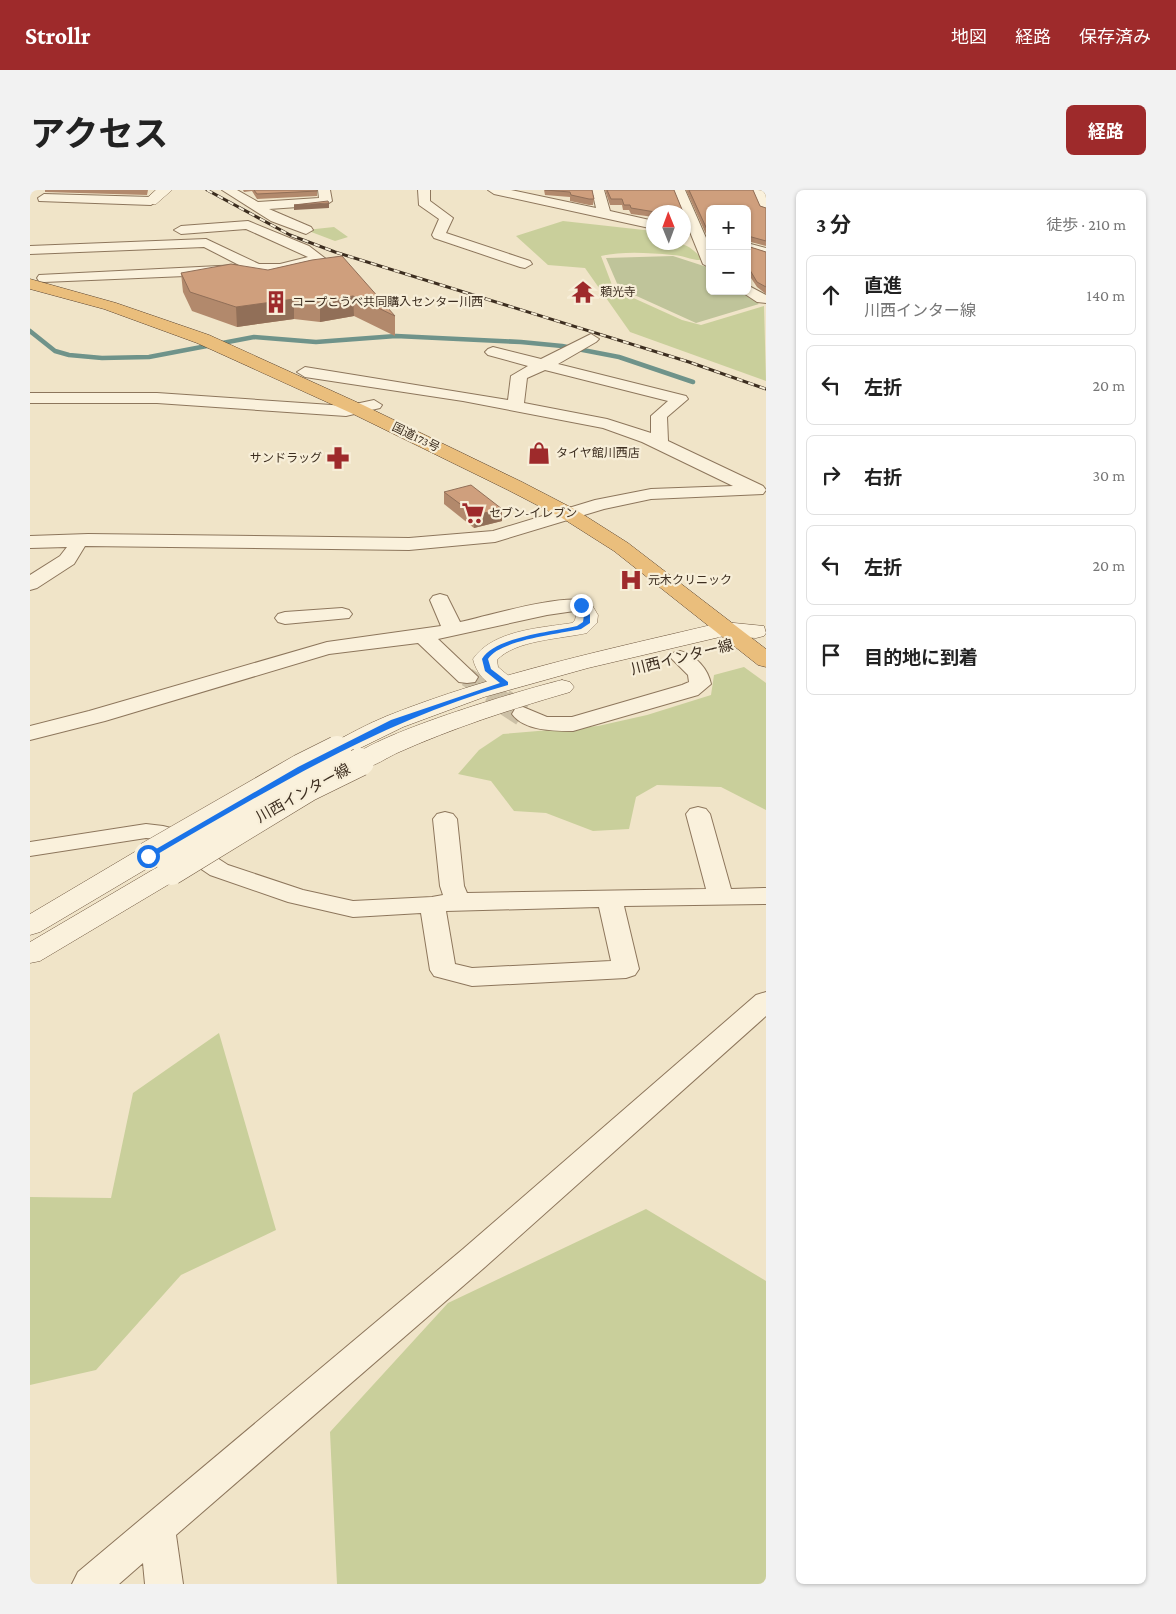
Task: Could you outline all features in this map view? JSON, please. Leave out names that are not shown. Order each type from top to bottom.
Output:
[{"type":"highway","name":"国道173号","points":[[35,279],[152,310],[219,334],[305,372],[365,407],[569,514],[755,632]]},
{"type":"highway","name":"国道173号","points":[[35,279],[203,339],[365,407],[589,509],[655,551]]},
{"type":"highway","name":"国道173号","points":[[710,594],[755,632],[766,660]]},
{"type":"main road","points":[[151,201],[165,190]]},
{"type":"main road","points":[[505,683],[487,670],[485,659],[489,652],[503,645],[579,628],[586,623],[587,615],[581,605]]},
{"type":"main road","name":"川西インター線","points":[[30,926],[402,740],[484,709],[680,657],[755,632]]},
{"type":"main road","name":"川西インター線","points":[[30,954],[159,863],[336,750],[394,722],[476,692],[582,662],[755,632]]},
{"type":"street","points":[[228,190],[254,206],[306,230]]},
{"type":"street","points":[[254,206],[326,201],[324,190]]},
{"type":"street","points":[[424,190],[424,202],[446,218],[439,236],[525,264]]},
{"type":"street","points":[[494,190],[532,194],[646,223]]},
{"type":"street","points":[[598,190],[604,214]]},
{"type":"street","points":[[679,190],[704,237],[707,250]]},
{"type":"street","points":[[761,193],[766,208]]},
{"type":"street","points":[[44,198],[151,201]]},
{"type":"street","points":[[35,279],[280,268],[319,259],[304,249],[248,225],[172,230],[164,233],[164,245]]},
{"type":"street","points":[[691,234],[704,237]]},
{"type":"street","points":[[30,250],[206,243],[257,268]]},
{"type":"street","points":[[751,248],[766,252]]},
{"type":"street","points":[[751,292],[762,299],[766,299]]},
{"type":"street","points":[[516,406],[519,376],[591,339]]},
{"type":"street","points":[[493,352],[680,399],[659,416],[660,444]]},
{"type":"street","points":[[305,372],[516,406],[607,424],[660,444],[762,492]]},
{"type":"street","points":[[30,398],[157,398],[346,411],[365,407]]},
{"type":"street","points":[[30,542],[75,540],[409,544],[495,536],[601,504],[651,494],[762,492]]},
{"type":"street","points":[[30,584],[67,560],[76,546],[75,540]]},
{"type":"street","points":[[440,600],[453,630]]},
{"type":"street","points":[[33,727],[327,648],[423,636],[547,609],[581,605]]},
{"type":"street","points":[[285,618],[341,606],[348,646]]},
{"type":"street","points":[[423,636],[467,677]]},
{"type":"street","points":[[523,714],[536,722],[552,725],[573,724],[690,690],[700,684],[698,673],[680,657]]},
{"type":"street","points":[[698,814],[720,895]]},
{"type":"street","points":[[445,819],[452,886],[458,901]]},
{"type":"street","points":[[30,848],[146,831],[162,833],[219,870],[297,896],[353,909],[432,905],[458,901],[720,895],[766,896]]},
{"type":"street","points":[[432,905],[443,970],[472,977],[626,969],[610,898]]},
{"type":"street","points":[[91,1584],[474,1258],[766,1001]]},
{"type":"street","points":[[157,1529],[164,1584]]},
{"type":"green space","points":[[563,221],[646,230],[646,250],[692,249],[703,260],[676,255],[645,253],[619,253],[601,256],[612,285],[618,291],[682,320],[701,325],[764,306],[766,381],[630,332],[585,268],[548,265],[516,236]]},
{"type":"green space","points":[[334,227],[348,237],[335,241],[306,230]]},
{"type":"green space","points":[[673,256],[706,267],[706,295],[747,295],[759,304],[696,323],[619,288],[606,258]]},
{"type":"green space","points":[[744,667],[766,683],[766,810],[721,787],[657,785],[636,797],[629,829],[593,831],[546,813],[514,811],[491,781],[458,774],[479,750],[503,734],[598,726],[647,715],[711,695],[714,675]]},
{"type":"green space","points":[[219,1033],[276,1230],[181,1275],[96,1370],[30,1385],[30,1197],[111,1198],[133,1093]]},
{"type":"green space","points":[[646,1209],[766,1281],[766,1584],[337,1584],[330,1432],[448,1303]]},
{"type":"building","points":[[254,190],[317,190],[317,191],[257,194]]},
{"type":"building","points":[[545,190],[592,190],[594,199],[571,195],[570,192]]},
{"type":"building","points":[[607,190],[674,190],[680,205],[646,205],[646,210],[624,205],[622,199],[611,199]]},
{"type":"building","points":[[689,190],[753,190],[760,206],[766,208],[766,241],[751,237],[751,205],[706,205],[706,227]]},
{"type":"building","points":[[328,201],[329,203],[294,205]]},
{"type":"building","points":[[751,247],[766,252],[766,287],[757,282],[751,272]]},
{"type":"building","points":[[342,256],[395,316],[353,296],[320,302],[294,299],[236,307],[190,292],[181,273],[231,264],[268,270],[312,260]]},
{"type":"building","points":[[471,485],[502,509],[475,515],[444,492]]},
{"type":"waterway","points":[[30,331],[55,351],[69,355],[102,358],[149,357],[254,337],[316,342],[396,336],[521,342],[562,346],[619,357],[693,382]]},
{"type":"tunnel","points":[[467,677],[505,702]]},
{"type":"tunnel","points":[[503,701],[523,714]]},
{"type":"railway","points":[[207,190],[290,235],[335,252],[689,362],[766,389]]},
{"type":"place","name":"頼光寺","points":[[583,292]]},
{"type":"place","name":"コープこうべ共同購入センター川西","points":[[276,302]]},
{"type":"place","name":"タイヤ館川西店","points":[[539,453]]},
{"type":"place","name":"サンドラッグ","points":[[338,458]]},
{"type":"place","name":"セブン-イレブン","points":[[473,513]]},
{"type":"place","name":"元木クリニック","points":[[631,580]]},
{"type":"route","points":[[148,856],[301,768],[394,722],[505,683],[487,670],[485,659],[489,652],[503,645],[579,628],[586,623],[587,615],[581,605]]}]
